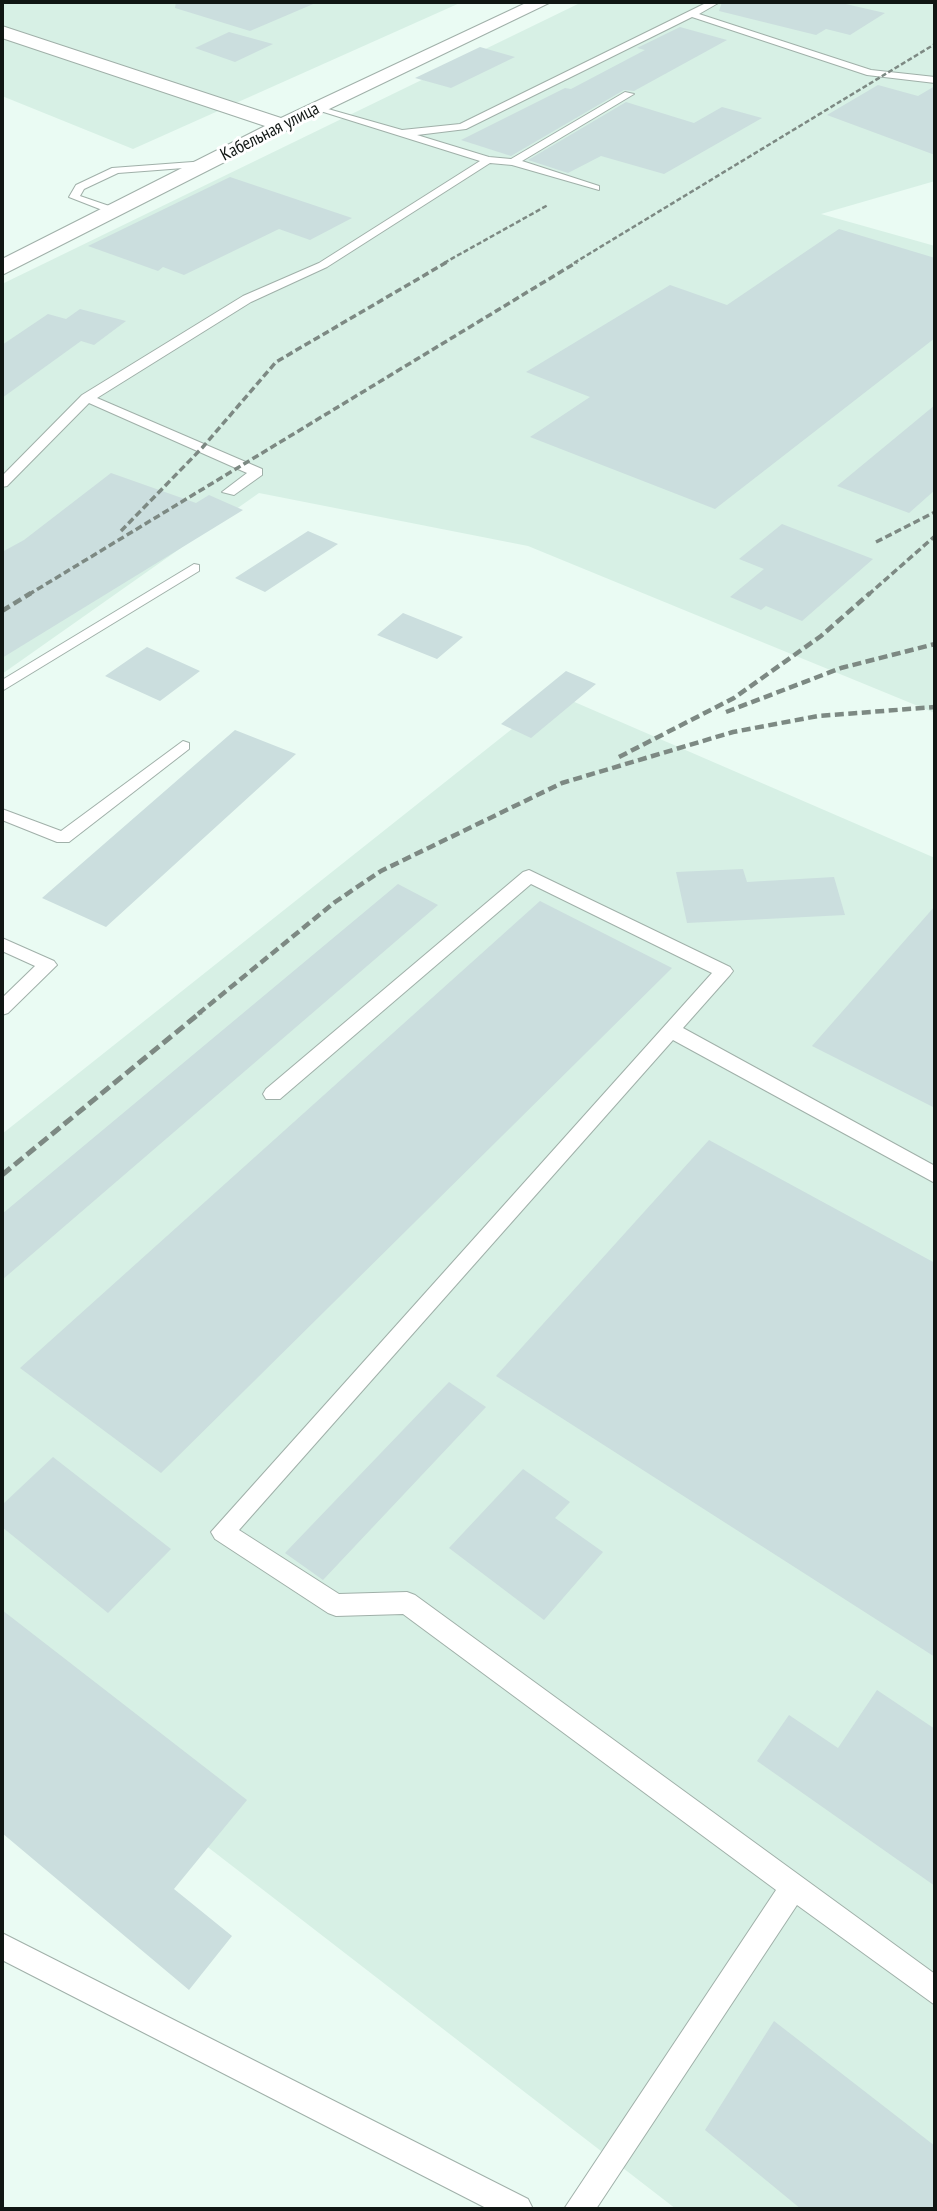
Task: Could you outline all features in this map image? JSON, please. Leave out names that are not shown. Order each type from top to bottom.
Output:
[{"type":"street","name":"Кабельная улица","points":[[2,268],[318,107],[542,2]]},
{"type":"street","points":[[2,32],[283,125]]},
{"type":"lane","points":[[402,134],[461,127],[715,2]]},
{"type":"lane","points":[[691,14],[870,73],[935,80]]},
{"type":"lane","points":[[513,162],[629,94]]},
{"type":"lane","points":[[318,107],[488,160],[513,162],[595,188]]},
{"type":"lane","points":[[2,483],[87,398],[247,299],[323,265],[488,160]]},
{"type":"lane","points":[[114,211],[74,197],[80,187],[116,170],[206,164]]},
{"type":"lane","points":[[87,398],[257,472],[229,492]]},
{"type":"lane","points":[[2,686],[194,568]]},
{"type":"lane","points":[[2,814],[63,838],[183,746]]},
{"type":"lane","points":[[272,1094],[529,876],[724,971],[223,1532],[336,1605],[407,1603],[935,1991]]},
{"type":"lane","points":[[2,944],[48,965],[2,1007]]},
{"type":"lane","points":[[671,1030],[935,1174]]},
{"type":"lane","points":[[579,2209],[794,1886]]},
{"type":"lane","points":[[2,1946],[519,2209]]},
{"type":"shaded area","points":[[2,2],[462,2],[133,149],[2,96]]},
{"type":"shaded area","points":[[582,2],[935,2],[935,181],[821,214],[935,246],[935,713],[528,546],[259,493],[2,674],[2,284]]},
{"type":"shaded area","points":[[556,694],[935,858],[935,2209],[676,2209],[2,1688],[2,1134]]},
{"type":"building","points":[[176,2],[318,2],[250,31],[175,8]]},
{"type":"building","points":[[722,2],[837,2],[885,13],[850,35],[826,29],[816,35],[719,11]]},
{"type":"building","points":[[680,27],[727,40],[634,91],[624,90],[511,156],[461,140],[565,88],[571,89],[645,50],[637,48]]},
{"type":"building","points":[[229,32],[273,44],[235,62],[195,48]]},
{"type":"building","points":[[480,47],[515,57],[451,88],[415,78]]},
{"type":"building","points":[[878,85],[918,96],[935,86],[935,155],[827,115]]},
{"type":"building","points":[[626,102],[694,123],[722,107],[762,118],[664,174],[601,156],[568,173],[528,160]]},
{"type":"building","points":[[230,177],[352,218],[310,240],[279,229],[184,275],[163,267],[158,271],[88,246]]},
{"type":"building","points":[[839,229],[935,258],[935,338],[715,509],[530,437],[590,397],[526,372],[670,285],[727,305]]},
{"type":"building","points":[[80,309],[126,321],[94,345],[81,341],[2,398],[2,345],[48,314],[66,319]]},
{"type":"building","points":[[935,405],[935,490],[909,513],[837,486]]},
{"type":"building","points":[[111,473],[196,503],[209,495],[243,510],[2,658],[2,552],[24,540]]},
{"type":"building","points":[[782,524],[873,559],[802,621],[766,606],[761,610],[730,597],[764,569],[739,559]]},
{"type":"building","points":[[308,531],[338,544],[265,592],[235,578]]},
{"type":"building","points":[[403,613],[463,637],[437,659],[377,635]]},
{"type":"building","points":[[147,647],[200,671],[160,701],[105,676]]},
{"type":"building","points":[[566,671],[596,684],[531,738],[501,724]]},
{"type":"building","points":[[235,730],[296,754],[106,927],[42,898]]},
{"type":"building","points":[[743,869],[747,882],[834,877],[845,915],[687,923],[676,872]]},
{"type":"building","points":[[398,884],[438,905],[2,1280],[2,1214]]},
{"type":"building","points":[[540,901],[672,968],[161,1473],[20,1368]]},
{"type":"building","points":[[935,906],[935,1108],[812,1046]]},
{"type":"building","points":[[709,1140],[935,1263],[935,1657],[496,1376]]},
{"type":"building","points":[[449,1382],[486,1407],[323,1580],[285,1553]]},
{"type":"building","points":[[53,1457],[171,1549],[108,1613],[2,1527],[2,1505]]},
{"type":"building","points":[[523,1469],[570,1502],[555,1518],[603,1552],[544,1620],[449,1548]]},
{"type":"building","points":[[2,1610],[247,1800],[174,1889],[232,1936],[189,1990],[2,1833]]},
{"type":"building","points":[[877,1690],[935,1729],[935,1886],[757,1761],[789,1715],[838,1748]]},
{"type":"building","points":[[774,2021],[935,2146],[935,2209],[801,2209],[705,2130]]},
{"type":"railway","points":[[574,263],[935,44]]},
{"type":"railway","points":[[444,263],[548,205]]},
{"type":"railway","points":[[121,531],[202,448],[276,362],[447,262]]},
{"type":"railway","points":[[28,595],[577,262]]},
{"type":"railway","points":[[876,542],[935,512]]},
{"type":"railway","points":[[868,595],[935,536]]},
{"type":"railway","points":[[2,611],[31,593]]},
{"type":"railway","points":[[619,757],[734,698],[821,636],[870,593]]},
{"type":"railway","points":[[726,712],[841,668],[935,644]]},
{"type":"railway","points":[[198,1014],[335,902],[381,871],[562,783],[733,732],[818,716],[935,707]]},
{"type":"railway","points":[[2,1175],[201,1012]]}]
